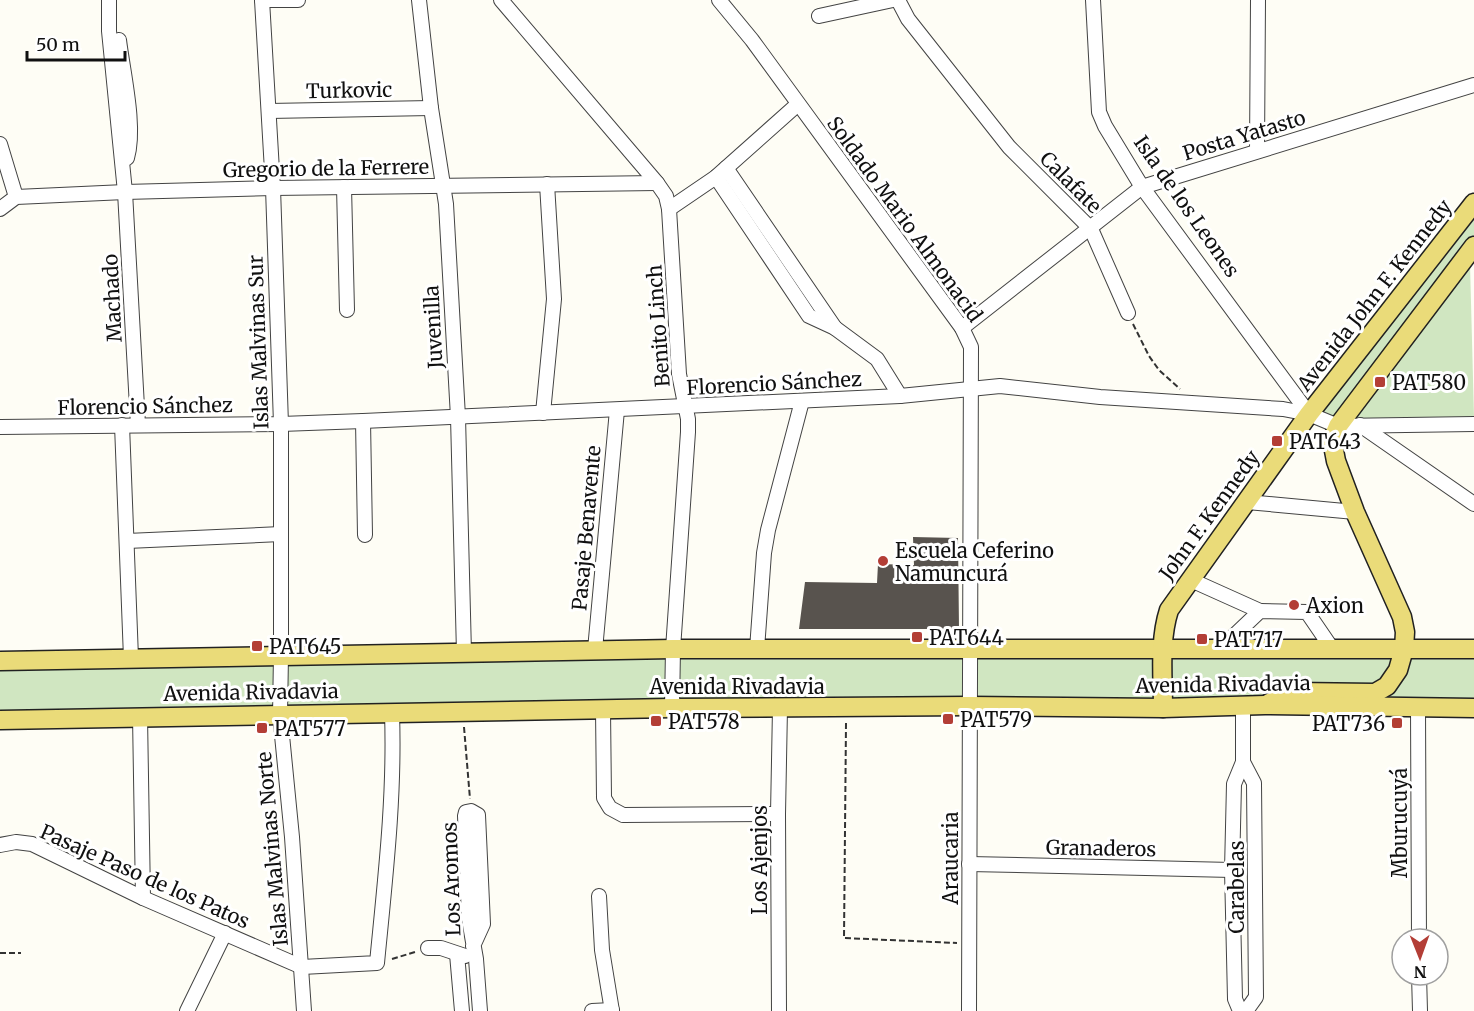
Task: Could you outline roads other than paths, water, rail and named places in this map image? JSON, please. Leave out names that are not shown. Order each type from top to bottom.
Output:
[{"type":"main road","name":"Avenida John F. Kennedy","points":[[1310,414],[1474,204]]},
{"type":"main road","points":[[1265,705],[1295,692],[1375,693],[1386,686],[1398,670],[1404,650],[1405,632],[1402,617],[1336,461],[1335,433],[1474,246]]},
{"type":"main road","name":"John F. Kennedy","points":[[1163,650],[1164,624],[1170,610],[1310,414]]},
{"type":"main road","name":"Avenida Rivadavia","points":[[0,661],[673,649],[1474,649]]},
{"type":"main road","points":[[1163,650],[1163,708]]},
{"type":"main road","name":"Avenida Rivadavia","points":[[0,720],[672,708],[970,706],[1163,708],[1265,705],[1474,708]]},
{"type":"street","name":"Machado","points":[[109,0],[109,31],[125,192],[138,425]]},
{"type":"street","points":[[262,0],[298,0]]},
{"type":"street","name":"Islas Malvinas Sur","points":[[262,0],[273,188],[280,424],[280,683]]},
{"type":"street","name":"Juvenilla","points":[[419,0],[431,108],[446,204],[458,417],[464,653]]},
{"type":"street","name":"Benito Linch","points":[[501,0],[666,196],[669,209],[679,374],[688,432],[673,649],[672,708]]},
{"type":"street","name":"Soldado Mario Almonacid","points":[[719,0],[752,40],[962,328],[971,347],[970,706]]},
{"type":"street","points":[[819,16],[893,0]]},
{"type":"street","name":"Calafate","points":[[898,0],[908,19],[1009,147],[1091,229],[1128,314]]},
{"type":"street","name":"Isla de los Leones","points":[[1093,0],[1099,112],[1105,126],[1142,187],[1310,414]]},
{"type":"street","points":[[1257,151],[1258,0]]},
{"type":"street","name":"Posta Yatasto","points":[[962,328],[1142,187],[1474,85]]},
{"type":"street","points":[[669,209],[721,172],[798,104]]},
{"type":"street","name":"Turkovic","points":[[269,111],[431,108]]},
{"type":"street","points":[[0,144],[16,197],[0,209]]},
{"type":"street","points":[[721,172],[835,328],[877,360],[900,396]]},
{"type":"street","name":"Gregorio de la Ferrere","points":[[16,197],[273,188],[657,183]]},
{"type":"street","points":[[543,413],[554,299],[547,184]]},
{"type":"street","points":[[344,188],[347,310]]},
{"type":"street","name":"Florencio Sánchez","points":[[0,427],[363,421],[900,396],[1000,386],[1100,397],[1283,409],[1310,414],[1335,433],[1360,425],[1474,424]]},
{"type":"street","points":[[757,649],[764,553],[768,530],[802,401]]},
{"type":"street","name":"Pasaje Benavente","points":[[595,650],[617,410]]},
{"type":"street","points":[[363,421],[365,535]]},
{"type":"street","points":[[122,425],[131,658]]},
{"type":"street","points":[[1360,425],[1474,504]]},
{"type":"street","points":[[1247,502],[1356,512]]},
{"type":"street","points":[[127,541],[281,534]]},
{"type":"street","points":[[1191,580],[1260,611],[1307,612],[1333,650]]},
{"type":"street","points":[[1219,650],[1260,611]]},
{"type":"street","name":"Islas Malvinas Norte","points":[[280,683],[280,715],[304,1011]]},
{"type":"street","name":"Araucaria","points":[[969,1011],[970,706]]},
{"type":"street","name":"Carabelas","points":[[1240,1011],[1235,999],[1232,870],[1234,784],[1243,762],[1243,706]]},
{"type":"street","name":"Mburucuyá","points":[[1418,707],[1419,927]]},
{"type":"street","name":"Los Ajenjos","points":[[779,1011],[780,708]]},
{"type":"street","points":[[603,710],[604,798],[610,808],[623,815],[778,814]]},
{"type":"street","name":"Pasaje Paso de los Patos","points":[[0,845],[16,842],[32,844],[143,898],[302,967],[377,963],[391,816],[394,757],[392,713]]},
{"type":"street","points":[[140,716],[143,898]]},
{"type":"street","name":"Carabelas","points":[[1243,762],[1254,783],[1256,997],[1246,1011]]},
{"type":"street","name":"Los Aromos","points":[[471,811],[478,815],[483,924],[474,953],[480,1011]]},
{"type":"street","name":"Granaderos","points":[[969,864],[1232,870]]},
{"type":"street","points":[[592,1011],[612,1010],[602,950],[599,896]]},
{"type":"street","points":[[187,1011],[225,933]]},
{"type":"street","points":[[429,948],[441,948],[457,954],[474,953]]},
{"type":"street","name":"Los Aromos","points":[[457,954],[462,1011]]},
{"type":"street","points":[[1419,987],[1420,1011]]},
{"type":"place","name":"PAT580","points":[[1380,382]]},
{"type":"place","name":"PAT643","points":[[1277,441]]},
{"type":"place","name":"Escuela Ceferino Namuncurá","points":[[883,561]]},
{"type":"place","name":"Axion","points":[[1294,605]]},
{"type":"place","name":"PAT644","points":[[917,637]]},
{"type":"place","name":"PAT717","points":[[1202,639]]},
{"type":"place","name":"PAT645","points":[[257,646]]},
{"type":"place","name":"PAT579","points":[[948,719]]},
{"type":"place","name":"PAT578","points":[[656,721]]},
{"type":"place","name":"PAT736","points":[[1397,723]]},
{"type":"place","name":"PAT577","points":[[262,728]]}]
